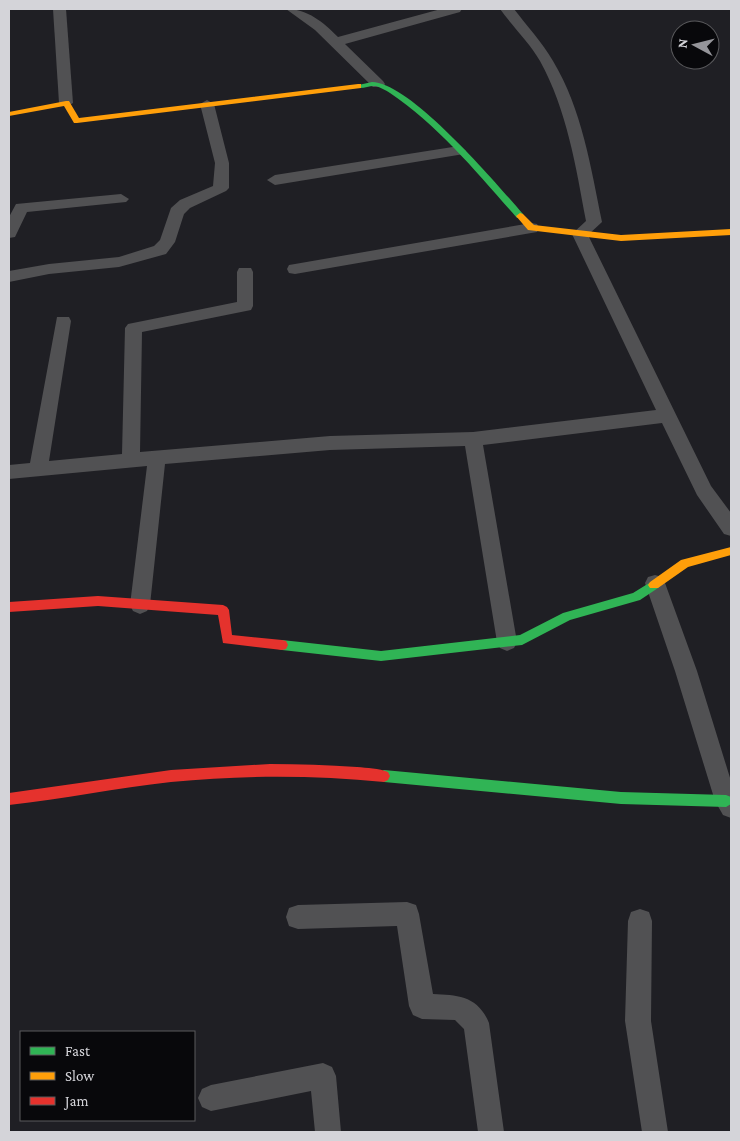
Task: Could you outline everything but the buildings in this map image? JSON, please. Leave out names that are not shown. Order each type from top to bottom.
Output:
[{"type":"street","points":[[59,9],[66,103],[77,121],[378,84]]},
{"type":"street","points":[[292,9],[320,27],[378,84],[409,102],[459,151],[530,228]]},
{"type":"street","points":[[336,42],[455,9]]},
{"type":"street","points":[[507,9],[550,66],[567,111],[582,158],[594,222],[580,234]]},
{"type":"street","points":[[9,114],[66,103]]},
{"type":"street","points":[[9,276],[49,269],[119,262],[160,250],[167,242],[177,212],[186,204],[221,188],[222,163],[207,104]]},
{"type":"street","points":[[275,180],[459,151]]},
{"type":"street","points":[[9,233],[21,208],[121,199]]},
{"type":"street","points":[[295,269],[530,228],[621,238],[731,232]]},
{"type":"street","points":[[580,234],[704,490],[731,528]]},
{"type":"street","points":[[131,458],[134,328],[245,306],[245,272]]},
{"type":"street","points":[[38,468],[64,321]]},
{"type":"street","points":[[9,472],[131,458],[330,443],[473,439],[553,431],[668,415]]},
{"type":"street","points":[[473,439],[506,642]]},
{"type":"street","points":[[140,605],[157,456]]},
{"type":"street","points":[[9,607],[98,601],[223,610],[227,639],[381,656],[522,640],[567,616],[636,597],[685,563],[731,551]]},
{"type":"street","points":[[9,799],[213,771],[308,770],[620,799],[728,804],[686,672],[655,584]]},
{"type":"street","points":[[298,917],[407,914],[422,1006],[460,1008],[476,1023],[492,1132]]},
{"type":"street","points":[[640,921],[638,1021],[655,1132]]},
{"type":"street","points":[[211,1098],[323,1076],[328,1132]]},
{"type":"traffic: fast","points":[[358,86],[377,84],[391,90],[409,103],[451,142],[520,216]]},
{"type":"traffic: fast","points":[[282,645],[381,656],[522,640],[567,616],[636,597],[654,585]]},
{"type":"traffic: fast","points":[[384,776],[621,798],[726,801]]},
{"type":"traffic: slow","points":[[9,114],[66,103],[77,121],[358,86]]},
{"type":"traffic: slow","points":[[520,216],[531,228],[621,238],[731,232]]},
{"type":"traffic: slow","points":[[654,585],[685,563],[731,551]]},
{"type":"traffic: jam","points":[[9,607],[98,601],[223,610],[227,639],[282,645]]},
{"type":"traffic: jam","points":[[9,799],[139,780],[204,773],[313,770],[384,776]]}]
